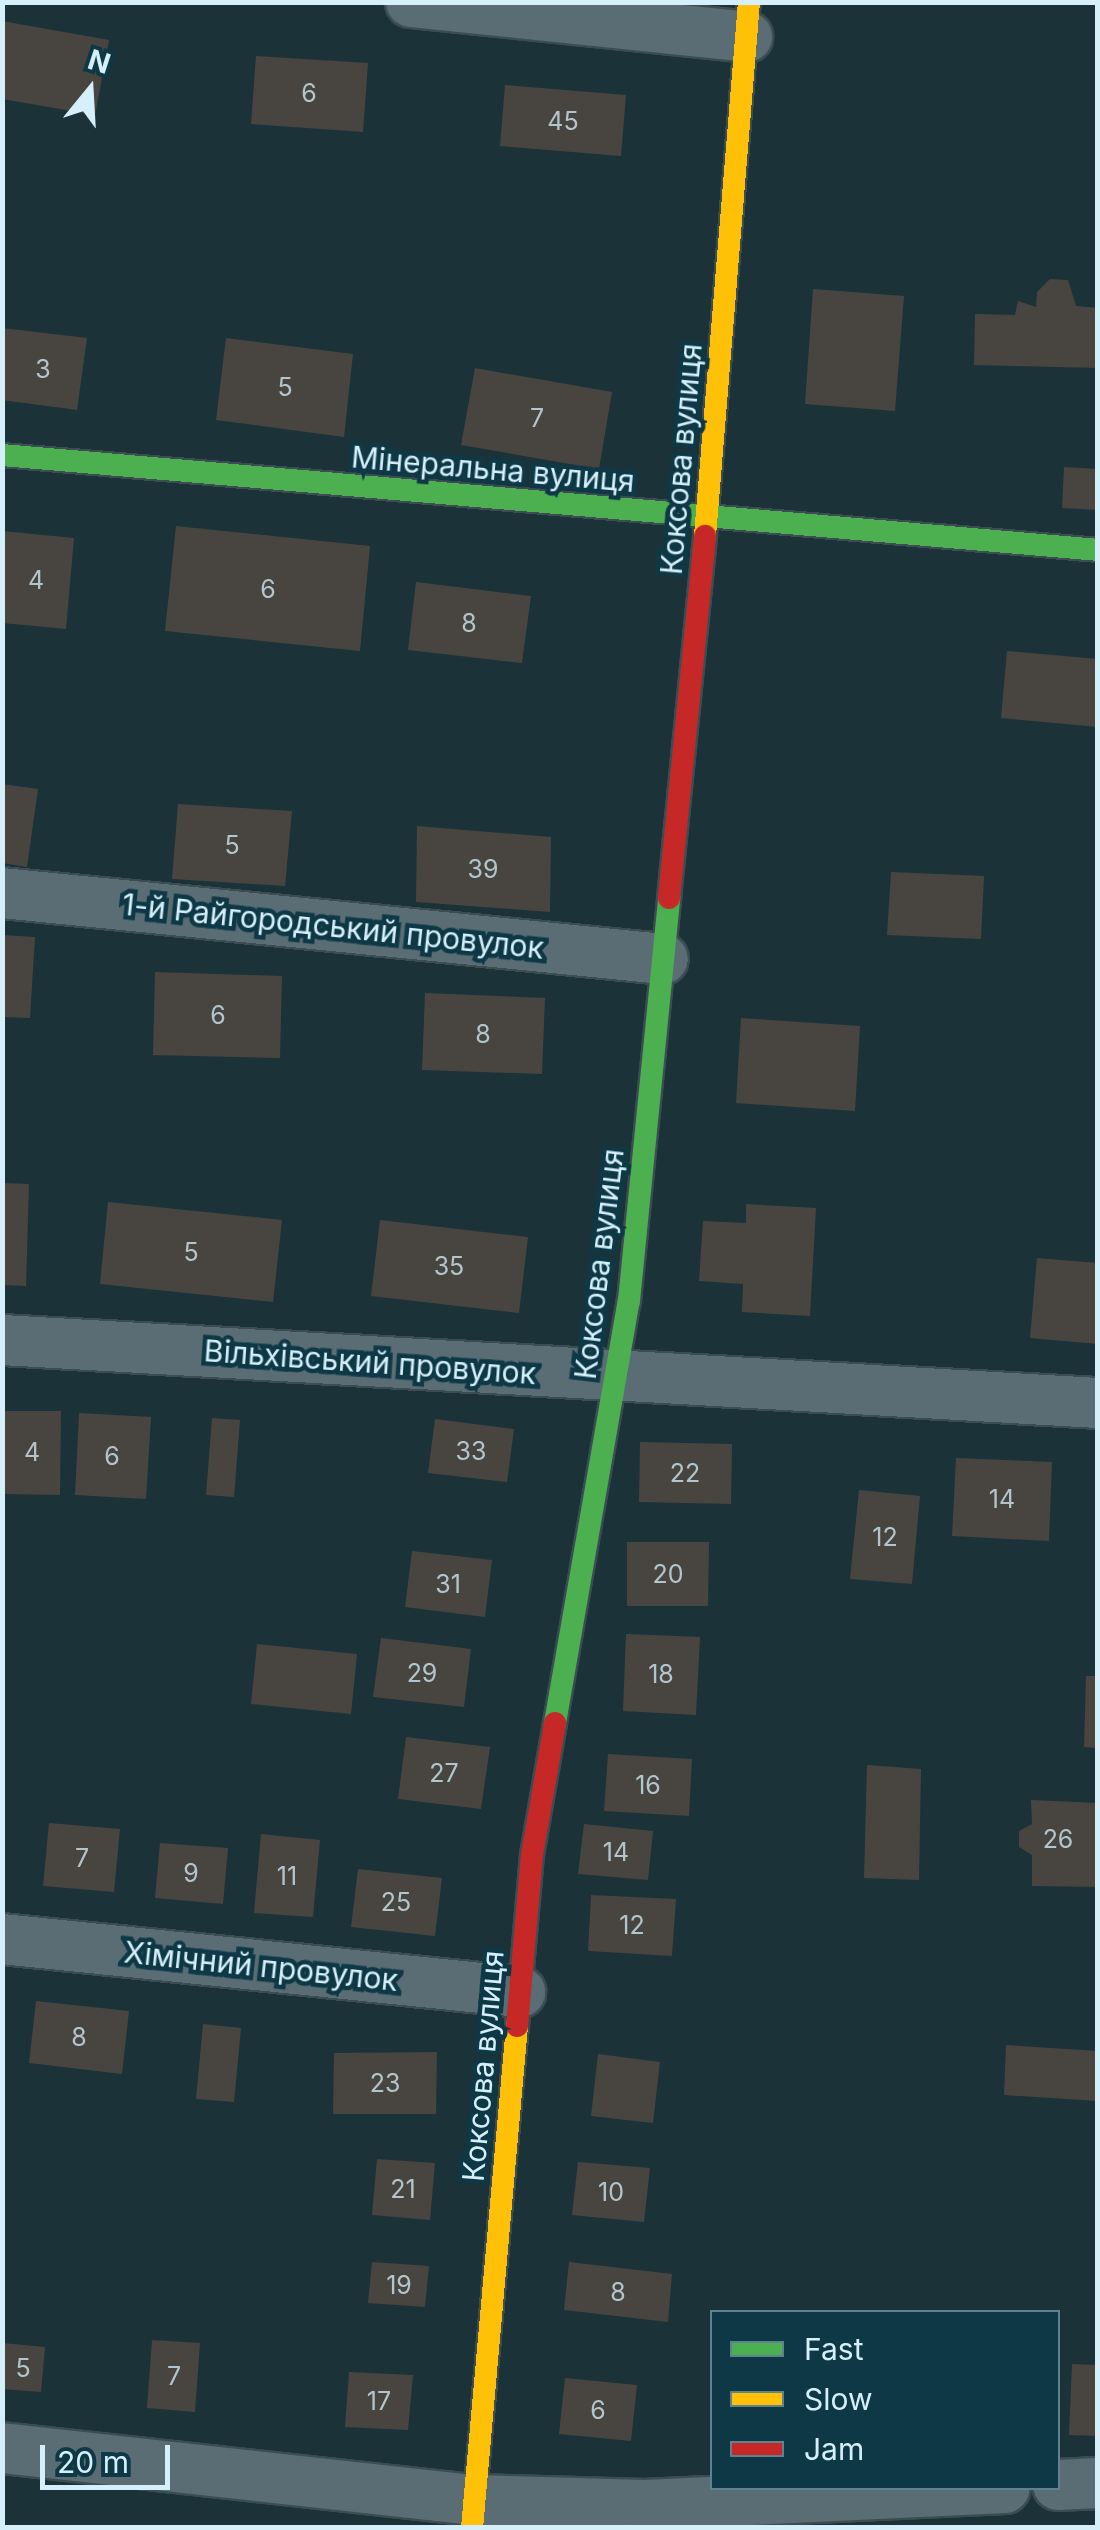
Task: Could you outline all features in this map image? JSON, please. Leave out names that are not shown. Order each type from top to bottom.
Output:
[{"type":"street","points":[[412,2],[748,20]]},
{"type":"street","name":"Коксова вулиця","points":[[473,2514],[532,1856],[616,1378],[663,959],[707,518],[748,20]]},
{"type":"street","name":"Мінеральна вулиця","points":[[2,455],[1098,550]]},
{"type":"street","name":"1-й Райгородський провулок","points":[[2,892],[663,959]]},
{"type":"street","name":"Вільхівський провулок","points":[[2,1340],[1098,1404]]},
{"type":"street","name":"Хімічний провулок","points":[[2,1939],[520,1992]]},
{"type":"street","points":[[2,2448],[473,2514],[961,2490]]},
{"type":"street","points":[[1060,2485],[1098,2483]]},
{"type":"building","points":[[2,21],[109,40],[95,115],[2,99]]},
{"type":"building","points":[[256,56],[368,63],[363,132],[251,124]]},
{"type":"building","points":[[505,85],[626,95],[621,156],[500,146]]},
{"type":"building","points":[[1050,279],[1068,280],[1076,306],[1098,308],[1098,368],[974,365],[975,314],[1015,315],[1018,301],[1036,307],[1037,292]]},
{"type":"building","points":[[813,289],[904,296],[895,411],[805,404]]},
{"type":"building","points":[[2,328],[87,338],[77,410],[2,400]]},
{"type":"building","points":[[226,338],[353,354],[344,437],[216,420]]},
{"type":"building","points":[[475,368],[612,392],[599,469],[461,445]]},
{"type":"building","points":[[1064,467],[1098,469],[1098,510],[1062,508]]},
{"type":"building","points":[[176,526],[370,546],[360,651],[165,631]]},
{"type":"building","points":[[2,531],[74,538],[66,629],[2,623]]},
{"type":"building","points":[[416,582],[531,596],[522,663],[408,650]]},
{"type":"building","points":[[1007,651],[1098,659],[1098,727],[1001,718]]},
{"type":"building","points":[[2,784],[38,789],[27,867],[2,863]]},
{"type":"building","points":[[178,804],[292,811],[285,886],[172,879]]},
{"type":"building","points":[[417,826],[551,837],[550,912],[416,902]]},
{"type":"building","points":[[891,872],[984,876],[981,939],[887,935]]},
{"type":"building","points":[[2,935],[35,937],[30,1018],[2,1017]]},
{"type":"building","points":[[155,972],[282,976],[280,1058],[153,1055]]},
{"type":"building","points":[[425,993],[545,998],[542,1074],[422,1070]]},
{"type":"building","points":[[741,1018],[860,1026],[855,1111],[736,1103]]},
{"type":"building","points":[[2,1183],[29,1184],[26,1286],[2,1285]]},
{"type":"building","points":[[108,1202],[282,1220],[273,1302],[100,1284]]},
{"type":"building","points":[[746,1204],[816,1208],[810,1316],[742,1312],[743,1284],[699,1281],[703,1221],[746,1223]]},
{"type":"building","points":[[380,1220],[528,1237],[519,1313],[371,1296]]},
{"type":"building","points":[[1037,1258],[1098,1263],[1098,1344],[1030,1338]]},
{"type":"building","points":[[2,1411],[61,1411],[60,1495],[2,1494]]},
{"type":"building","points":[[79,1413],[151,1417],[146,1499],[75,1495]]},
{"type":"building","points":[[212,1418],[240,1420],[234,1497],[206,1495]]},
{"type":"building","points":[[435,1419],[514,1429],[507,1482],[428,1473]]},
{"type":"building","points":[[640,1442],[732,1444],[731,1504],[639,1502]]},
{"type":"building","points":[[956,1458],[1052,1462],[1049,1541],[952,1536]]},
{"type":"building","points":[[859,1490],[920,1496],[912,1584],[850,1579]]},
{"type":"building","points":[[627,1542],[709,1542],[708,1606],[627,1606]]},
{"type":"building","points":[[412,1551],[492,1560],[485,1617],[405,1607]]},
{"type":"building","points":[[626,1634],[700,1637],[696,1715],[623,1711]]},
{"type":"building","points":[[381,1638],[471,1649],[464,1707],[373,1697]]},
{"type":"building","points":[[257,1644],[357,1654],[351,1714],[251,1704]]},
{"type":"building","points":[[1086,1676],[1098,1676],[1098,1748],[1084,1747]]},
{"type":"building","points":[[406,1737],[490,1747],[481,1809],[398,1799]]},
{"type":"building","points":[[608,1754],[692,1759],[689,1816],[604,1811]]},
{"type":"building","points":[[867,1765],[921,1769],[919,1880],[864,1878]]},
{"type":"building","points":[[1031,1800],[1098,1803],[1098,1887],[1032,1886],[1032,1855],[1019,1847],[1019,1831],[1032,1824]]},
{"type":"building","points":[[49,1823],[120,1829],[114,1892],[43,1886]]},
{"type":"building","points":[[584,1824],[653,1831],[648,1880],[578,1874]]},
{"type":"building","points":[[261,1834],[320,1840],[313,1917],[254,1913]]},
{"type":"building","points":[[160,1843],[228,1848],[223,1904],[155,1898]]},
{"type":"building","points":[[358,1869],[442,1878],[435,1936],[351,1927]]},
{"type":"building","points":[[591,1895],[676,1899],[672,1956],[588,1951]]},
{"type":"building","points":[[36,2001],[129,2011],[122,2074],[29,2063]]},
{"type":"building","points":[[203,2024],[241,2028],[234,2102],[196,2099]]},
{"type":"building","points":[[1006,2045],[1098,2051],[1098,2101],[1004,2095]]},
{"type":"building","points":[[437,2052],[436,2114],[333,2114],[334,2053]]},
{"type":"building","points":[[598,2054],[660,2062],[653,2123],[591,2116]]},
{"type":"building","points":[[377,2159],[435,2163],[430,2220],[372,2215]]},
{"type":"building","points":[[578,2162],[650,2168],[644,2222],[572,2215]]},
{"type":"building","points":[[372,2262],[429,2266],[425,2307],[368,2303]]},
{"type":"building","points":[[569,2262],[672,2274],[668,2322],[564,2310]]},
{"type":"building","points":[[152,2340],[200,2343],[195,2412],[147,2408]]},
{"type":"building","points":[[2,2343],[45,2347],[41,2392],[2,2389]]},
{"type":"building","points":[[1072,2364],[1098,2365],[1098,2436],[1069,2435]]},
{"type":"building","points":[[349,2372],[413,2375],[408,2430],[345,2427]]},
{"type":"building","points":[[565,2378],[637,2385],[631,2441],[559,2434]]},
{"type":"traffic: fast","points":[[2,455],[1098,550]]},
{"type":"traffic: fast","points":[[555,1723],[629,1301],[669,898]]},
{"type":"traffic: slow","points":[[705,536],[749,2]]},
{"type":"traffic: slow","points":[[472,2528],[517,2026]]},
{"type":"traffic: jam","points":[[669,898],[705,536]]},
{"type":"traffic: jam","points":[[517,2026],[532,1855],[555,1723]]}]
